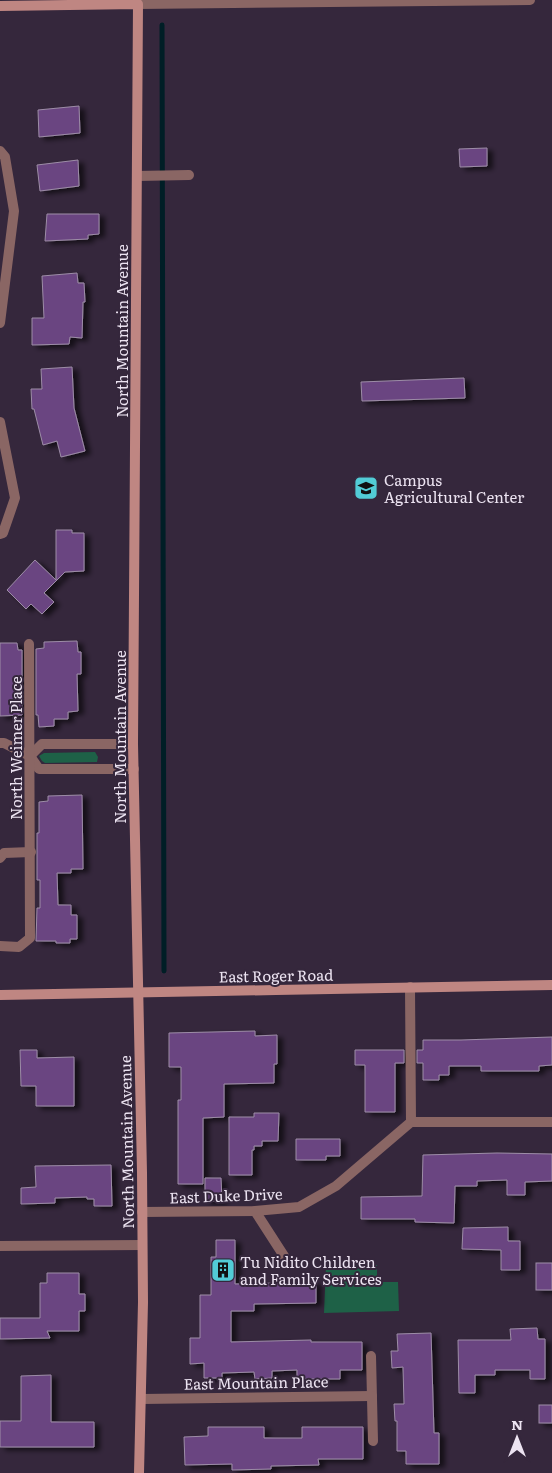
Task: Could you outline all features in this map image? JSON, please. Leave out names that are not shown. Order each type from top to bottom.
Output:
[{"type":"street","points":[[0,6],[138,2],[530,0]]},
{"type":"street","name":"North Mountain Avenue","points":[[138,2],[133,744],[142,1212],[142,1399],[139,1473]]},
{"type":"street","points":[[0,151],[5,157],[14,211],[0,323]]},
{"type":"street","points":[[137,176],[189,175]]},
{"type":"street","points":[[0,422],[15,498],[3,533],[0,534]]},
{"type":"street","name":"North Weimer Place","points":[[0,946],[19,947],[30,938],[30,644]]},
{"type":"street","points":[[0,742],[4,742],[30,756],[39,769],[134,769]]},
{"type":"street","points":[[30,756],[42,744],[133,744]]},
{"type":"street","points":[[0,858],[4,853],[31,852]]},
{"type":"street","name":"East Roger Road","points":[[0,994],[138,994],[552,985]]},
{"type":"street","points":[[410,987],[411,1122],[552,1122]]},
{"type":"street","name":"East Duke Drive","points":[[142,1212],[254,1211],[299,1207],[336,1186],[411,1122]]},
{"type":"street","points":[[254,1211],[284,1256]]},
{"type":"street","points":[[0,1246],[142,1245]]},
{"type":"street","points":[[371,1356],[373,1442]]},
{"type":"street","name":"East Mountain Place","points":[[142,1399],[372,1396]]},
{"type":"green space","points":[[95,752],[98,757],[97,762],[45,763],[39,756],[44,753]]},
{"type":"green space","points":[[326,1265],[377,1265],[377,1282],[398,1282],[399,1311],[324,1313]]},
{"type":"building","points":[[79,106],[80,133],[39,137],[38,110]]},
{"type":"building","points":[[487,148],[487,166],[460,167],[459,149]]},
{"type":"building","points":[[78,160],[79,186],[40,191],[37,165]]},
{"type":"building","points":[[47,214],[99,214],[99,234],[88,235],[88,239],[45,241]]},
{"type":"building","points":[[77,273],[78,283],[84,283],[85,302],[83,302],[82,338],[70,337],[69,344],[32,345],[32,318],[44,318],[42,276]]},
{"type":"building","points":[[72,367],[74,408],[85,451],[61,457],[57,441],[43,445],[34,409],[32,409],[31,389],[42,389],[41,369]]},
{"type":"building","points":[[464,378],[465,398],[362,401],[361,382]]},
{"type":"building","points":[[56,530],[72,530],[72,533],[84,533],[84,571],[65,572],[44,593],[54,602],[42,614],[31,604],[26,609],[7,590],[35,560],[56,580]]},
{"type":"building","points":[[77,641],[78,652],[81,652],[81,674],[77,674],[78,711],[68,712],[68,719],[54,719],[54,726],[39,727],[38,715],[36,715],[36,649],[44,648],[44,642]]},
{"type":"building","points":[[0,643],[17,643],[18,650],[22,650],[22,715],[0,716]]},
{"type":"building","points":[[82,795],[83,869],[71,869],[71,873],[57,873],[58,905],[71,905],[71,915],[77,915],[77,939],[70,939],[70,943],[36,941],[37,908],[40,908],[40,880],[37,880],[39,802],[48,801],[48,796]]},
{"type":"building","points":[[255,1031],[255,1036],[277,1035],[277,1064],[274,1064],[274,1083],[224,1084],[224,1117],[203,1118],[203,1184],[178,1184],[178,1100],[181,1100],[181,1067],[169,1067],[169,1033]]},
{"type":"building","points":[[552,1037],[552,1065],[539,1066],[539,1071],[481,1071],[481,1066],[449,1066],[449,1075],[439,1075],[439,1080],[423,1080],[423,1063],[417,1063],[417,1050],[423,1050],[423,1040]]},
{"type":"building","points":[[20,1050],[37,1050],[37,1058],[74,1057],[74,1106],[36,1106],[36,1086],[21,1086]]},
{"type":"building","points":[[355,1050],[404,1050],[404,1063],[395,1063],[395,1112],[365,1112],[365,1065],[355,1065]]},
{"type":"building","points":[[254,1113],[279,1113],[278,1141],[262,1141],[262,1146],[254,1146],[254,1150],[252,1150],[252,1175],[229,1175],[229,1117],[254,1117]]},
{"type":"building","points":[[296,1139],[340,1139],[340,1156],[326,1156],[326,1160],[296,1160]]},
{"type":"building","points":[[552,1154],[552,1181],[525,1182],[525,1195],[507,1195],[507,1180],[477,1181],[477,1186],[455,1186],[454,1223],[415,1222],[415,1219],[361,1219],[361,1197],[422,1196],[423,1155]]},
{"type":"building","points":[[111,1165],[112,1206],[94,1206],[94,1199],[87,1199],[87,1197],[55,1198],[55,1203],[21,1204],[21,1188],[36,1187],[35,1166]]},
{"type":"building","points":[[205,1178],[221,1178],[222,1201],[205,1201]]},
{"type":"building","points":[[508,1227],[508,1241],[520,1241],[520,1270],[501,1270],[501,1250],[462,1249],[463,1228]]},
{"type":"building","points":[[216,1240],[235,1240],[235,1284],[316,1282],[316,1303],[254,1304],[254,1311],[231,1311],[231,1342],[311,1340],[311,1342],[362,1342],[362,1370],[340,1370],[340,1379],[297,1379],[297,1370],[272,1371],[272,1378],[255,1379],[254,1372],[222,1373],[222,1378],[204,1378],[204,1363],[190,1364],[190,1338],[200,1338],[200,1295],[211,1295],[211,1257],[216,1257]]},
{"type":"building","points":[[536,1263],[552,1263],[552,1290],[536,1290]]},
{"type":"building","points":[[47,1273],[79,1273],[79,1294],[85,1294],[85,1311],[79,1311],[79,1331],[47,1331],[50,1338],[0,1339],[0,1318],[40,1318],[40,1283],[47,1283]]},
{"type":"building","points":[[537,1328],[538,1339],[545,1339],[545,1379],[530,1379],[530,1370],[495,1370],[495,1375],[475,1375],[475,1393],[459,1393],[458,1340],[511,1340],[510,1329]]},
{"type":"building","points":[[431,1333],[434,1433],[439,1433],[439,1464],[406,1464],[406,1451],[397,1451],[397,1421],[395,1421],[394,1404],[404,1404],[403,1367],[392,1368],[391,1351],[398,1351],[397,1334]]},
{"type":"building","points":[[51,1375],[51,1422],[94,1422],[94,1447],[0,1447],[0,1421],[21,1421],[21,1376]]},
{"type":"building","points":[[539,1405],[552,1405],[552,1423],[539,1423]]},
{"type":"building","points":[[208,1427],[264,1427],[264,1438],[302,1438],[302,1427],[363,1427],[363,1459],[318,1459],[319,1465],[271,1466],[271,1469],[232,1470],[232,1464],[185,1465],[184,1437],[208,1436]]},
{"type":"waterway","points":[[162,25],[164,971]]},
{"type":"place","name":"Campus Agricultural Center","points":[[366,488]]},
{"type":"place","name":"Tu Nidito Children and Family Services","points":[[223,1270]]}]
